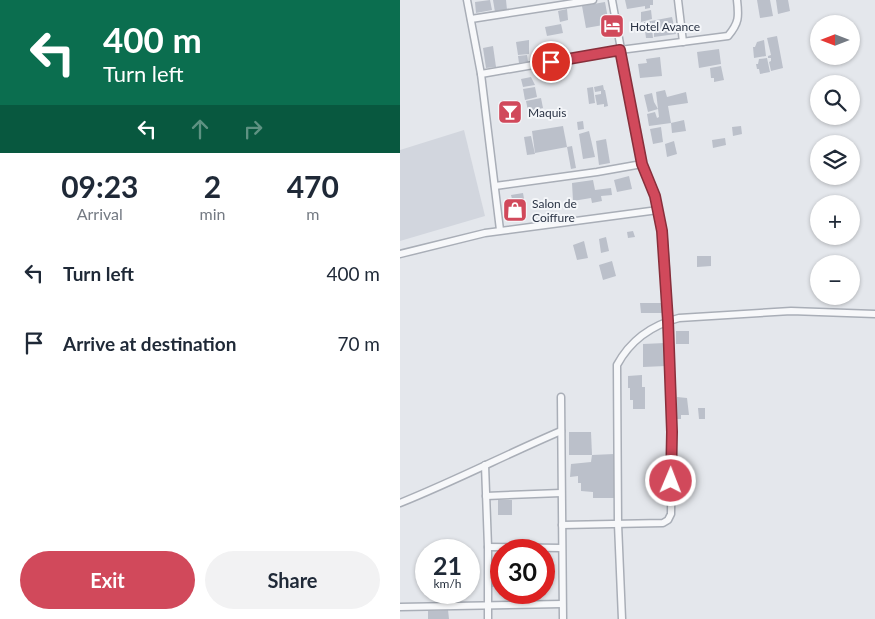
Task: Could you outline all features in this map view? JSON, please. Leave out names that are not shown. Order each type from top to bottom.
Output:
[{"type":"street","points":[[467,0],[481,74],[500,230]]},
{"type":"street","points":[[470,19],[593,0]]},
{"type":"street","points":[[562,525],[662,523],[668,520],[671,514],[672,432],[668,321],[662,231],[655,196],[642,164],[612,0]]},
{"type":"street","points":[[678,0],[683,42]]},
{"type":"street","points":[[481,74],[620,50],[728,36],[737,25],[737,0]]},
{"type":"street","points":[[495,186],[642,164]]},
{"type":"street","points":[[400,254],[467,236],[500,230],[658,210]]},
{"type":"street","points":[[622,619],[618,524],[617,366],[629,346],[668,321],[695,317],[791,311],[875,314]]},
{"type":"street","points":[[560,397],[563,619]]},
{"type":"street","points":[[400,503],[561,431]]},
{"type":"street","points":[[485,465],[488,619]]},
{"type":"street","points":[[486,496],[560,493]]},
{"type":"street","points":[[488,547],[561,548]]},
{"type":"street","points":[[400,607],[562,604]]},
{"type":"shaded area","points":[[464,130],[485,216],[400,241],[400,150]]},
{"type":"building","points":[[490,0],[492,10],[476,13],[475,2]]},
{"type":"building","points":[[493,0],[506,0],[507,10],[495,12]]},
{"type":"building","points":[[625,0],[653,0],[653,5],[645,9],[645,6],[627,9]]},
{"type":"building","points":[[757,0],[770,0],[773,16],[760,18]]},
{"type":"building","points":[[776,0],[788,0],[790,11],[778,14]]},
{"type":"building","points":[[605,2],[609,24],[586,28],[582,6]]},
{"type":"building","points":[[567,9],[568,20],[560,22],[558,11]]},
{"type":"building","points":[[651,10],[652,19],[641,22],[641,12]]},
{"type":"building","points":[[672,17],[674,26],[654,30],[651,21]]},
{"type":"building","points":[[651,21],[653,38],[646,38],[644,22]]},
{"type":"building","points":[[561,24],[563,33],[547,36],[545,27]]},
{"type":"building","points":[[675,29],[676,34],[654,37],[654,32]]},
{"type":"building","points":[[777,36],[783,68],[771,71],[769,62],[771,58],[768,58],[768,56],[771,55],[767,38]]},
{"type":"building","points":[[529,40],[529,54],[518,55],[516,42]]},
{"type":"building","points":[[764,40],[766,56],[754,58],[753,47],[755,47],[757,42]]},
{"type":"building","points":[[493,46],[496,67],[486,68],[483,48]]},
{"type":"building","points":[[719,49],[721,64],[699,68],[697,52]]},
{"type":"building","points":[[527,55],[528,62],[519,63],[518,56]]},
{"type":"building","points":[[660,57],[662,76],[640,78],[638,64],[647,63],[646,59]]},
{"type":"building","points":[[767,58],[770,72],[760,74],[756,64],[758,64],[759,59]]},
{"type":"building","points":[[721,66],[724,80],[714,82],[714,78],[711,78],[710,68]]},
{"type":"building","points":[[531,77],[535,85],[523,87],[521,79]]},
{"type":"building","points":[[603,85],[608,106],[604,107],[604,104],[597,105],[595,95],[601,94],[601,91],[595,92],[594,87]]},
{"type":"building","points":[[535,87],[537,97],[525,100],[523,89]]},
{"type":"building","points":[[593,87],[595,103],[589,104],[587,88]]},
{"type":"building","points":[[665,90],[667,97],[686,92],[688,103],[668,106],[671,123],[649,126],[647,114],[655,112],[657,118],[659,117],[656,92]]},
{"type":"building","points":[[652,93],[658,109],[648,112],[644,95]]},
{"type":"building","points":[[541,98],[543,108],[528,111],[526,101]]},
{"type":"building","points":[[508,108],[512,108],[512,118],[508,118]]},
{"type":"building","points":[[684,120],[686,131],[672,133],[671,123]]},
{"type":"building","points":[[583,121],[584,129],[578,130],[577,122]]},
{"type":"building","points":[[563,126],[567,147],[535,153],[532,131]]},
{"type":"building","points":[[741,126],[742,134],[733,136],[732,127]]},
{"type":"building","points":[[661,127],[663,142],[653,144],[650,129]]},
{"type":"building","points":[[589,131],[595,157],[583,159],[579,134]]},
{"type":"building","points":[[531,136],[535,154],[527,155],[524,137]]},
{"type":"building","points":[[725,138],[726,145],[713,148],[712,140]]},
{"type":"building","points":[[606,139],[610,163],[599,165],[596,141]]},
{"type":"building","points":[[674,141],[677,154],[667,157],[665,144]]},
{"type":"building","points":[[572,146],[576,168],[571,169],[567,147]]},
{"type":"building","points":[[629,176],[632,189],[617,192],[614,180]]},
{"type":"building","points":[[593,180],[595,190],[611,188],[612,195],[601,196],[602,201],[592,203],[591,198],[573,201],[572,183]]},
{"type":"building","points":[[523,193],[526,210],[511,213],[509,205],[513,203],[511,195]]},
{"type":"building","points":[[633,231],[635,237],[628,238],[627,232]]},
{"type":"building","points":[[606,237],[609,251],[601,253],[599,239]]},
{"type":"building","points":[[584,241],[588,258],[577,260],[573,245]]},
{"type":"building","points":[[697,256],[711,256],[711,266],[697,267]]},
{"type":"building","points":[[612,261],[616,276],[603,280],[599,265]]},
{"type":"building","points":[[640,303],[663,303],[663,313],[641,313]]},
{"type":"building","points":[[676,331],[689,331],[689,344],[676,344]]},
{"type":"building","points":[[665,343],[666,366],[643,367],[643,344]]},
{"type":"building","points":[[642,375],[642,387],[645,387],[645,409],[633,409],[633,400],[630,400],[630,388],[628,388],[628,376]]},
{"type":"building","points":[[677,397],[687,398],[689,415],[681,415],[681,419],[677,419]]},
{"type":"building","points":[[698,408],[705,408],[705,419],[699,419]]},
{"type":"building","points":[[569,432],[591,432],[592,455],[569,455]]},
{"type":"building","points":[[614,454],[614,498],[593,498],[593,492],[581,491],[581,483],[578,483],[578,476],[570,477],[571,464],[591,462],[592,455]]},
{"type":"building","points":[[498,500],[512,500],[512,515],[498,515]]},
{"type":"building","points":[[448,610],[449,619],[428,619],[428,611]]},
{"type":"place","name":"Hotel Avance","points":[[612,26]]},
{"type":"place","name":"Maquis","points":[[510,112]]},
{"type":"place","name":"Salon de Coiffure","points":[[515,210]]},
{"type":"route","points":[[551,62],[620,50],[642,164],[655,196],[662,231],[666,271],[672,432],[671,481]]}]
